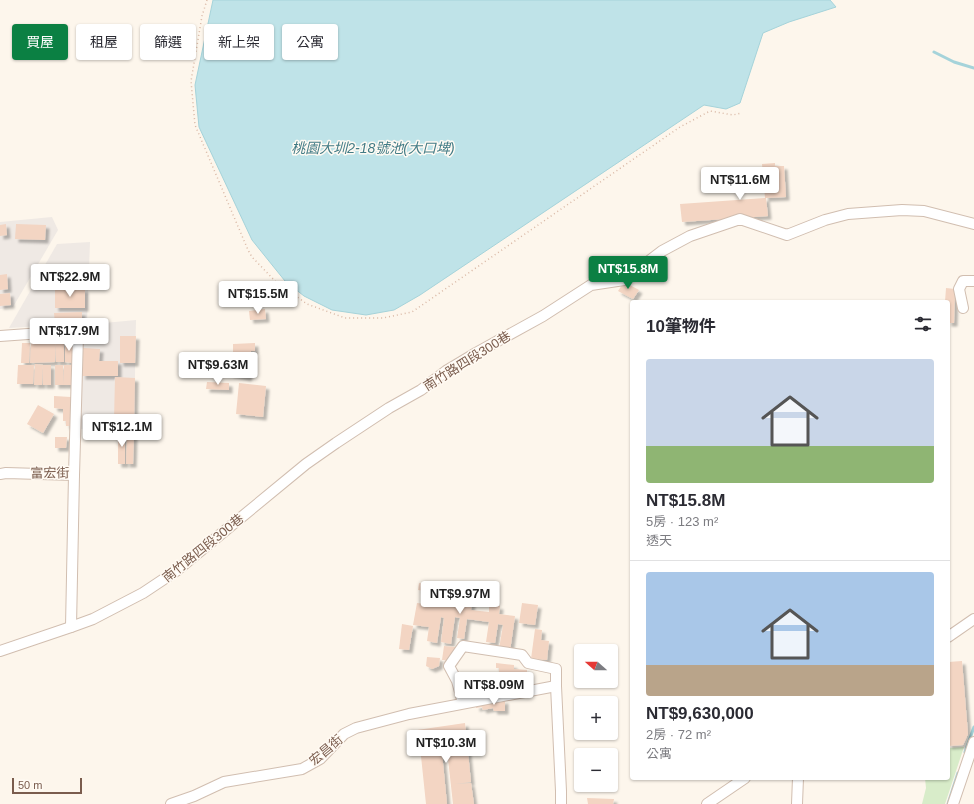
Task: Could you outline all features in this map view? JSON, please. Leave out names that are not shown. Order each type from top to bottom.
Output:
[{"type":"street","name":"南竹路四段300巷","points":[[0,651],[93,619],[143,593],[176,571],[306,464],[389,408],[421,390],[446,371],[543,316],[591,285],[624,280],[662,252],[690,236],[740,219],[787,235],[825,220],[848,214],[902,210],[924,211],[974,224]]},
{"type":"street","points":[[963,308],[959,290],[963,281],[974,281]]},
{"type":"street","name":"富宏街","points":[[0,336],[70,331],[78,335],[74,474],[0,474]]},
{"type":"street","points":[[71,627],[74,474]]},
{"type":"street","points":[[950,636],[974,619]]},
{"type":"street","points":[[463,703],[457,681],[449,666],[463,646],[522,655],[528,663],[556,669],[561,804]]},
{"type":"street","name":"宏昌街","points":[[170,804],[194,796],[224,782],[302,770],[320,759],[344,734],[356,728],[409,714],[556,686]]},
{"type":"street","points":[[953,804],[974,742]]},
{"type":"street","points":[[707,804],[741,780]]},
{"type":"street","points":[[797,804],[798,780]]},
{"type":"path","points":[[207,0],[202,16],[191,81],[195,125],[248,250],[252,257],[276,282],[307,304],[345,318],[383,318],[412,312],[680,127],[710,111],[733,115],[741,113]]},
{"type":"shaded area","points":[[52,217],[58,230],[13,307],[0,309],[0,222]]},
{"type":"shaded area","points":[[90,242],[87,323],[9,328],[57,244]]},
{"type":"shaded area","points":[[136,320],[134,430],[80,429],[83,325]]},
{"type":"green space","points":[[964,747],[945,804],[922,804],[926,788],[925,780],[950,780],[950,748]]},
{"type":"water","name":"桃園大圳2-18號池(大口埤)","points":[[213,0],[830,0],[836,7],[789,22],[763,33],[740,103],[726,109],[704,105],[420,295],[394,310],[366,315],[332,310],[304,296],[285,281],[252,240],[199,127],[195,85],[204,42],[204,60],[274,60],[274,24],[208,24]]},
{"type":"building","points":[[775,163],[775,166],[784,166],[786,197],[766,198],[768,216],[682,222],[680,204],[765,198],[762,164]]},
{"type":"building","points":[[6,224],[7,235],[0,236],[0,225]]},
{"type":"building","points":[[16,224],[46,225],[45,240],[15,239]]},
{"type":"building","points":[[7,274],[8,289],[0,290],[0,275]]},
{"type":"building","points":[[624,282],[639,290],[633,299],[618,291]]},
{"type":"building","points":[[946,288],[955,289],[954,323],[950,323],[950,300],[945,300]]},
{"type":"building","points":[[55,289],[85,289],[85,308],[55,308]]},
{"type":"building","points":[[10,293],[11,305],[0,306],[0,294]]},
{"type":"building","points":[[265,309],[266,319],[250,320],[249,311]]},
{"type":"building","points":[[82,312],[82,321],[55,323],[54,313]]},
{"type":"building","points":[[120,336],[136,336],[135,363],[120,363]]},
{"type":"building","points":[[31,342],[56,342],[55,362],[30,363]]},
{"type":"building","points":[[56,342],[64,342],[64,362],[56,362]]},
{"type":"building","points":[[65,342],[73,342],[72,363],[65,362]]},
{"type":"building","points":[[22,343],[30,343],[29,363],[21,363]]},
{"type":"building","points":[[255,343],[255,351],[251,351],[251,357],[233,358],[233,344]]},
{"type":"building","points":[[83,348],[100,349],[99,361],[118,361],[118,376],[82,376]]},
{"type":"building","points":[[35,364],[43,365],[42,385],[34,385]]},
{"type":"building","points":[[18,365],[34,365],[33,384],[17,384]]},
{"type":"building","points":[[43,365],[51,365],[51,385],[43,385]]},
{"type":"building","points":[[55,365],[63,365],[63,385],[55,385]]},
{"type":"building","points":[[64,365],[72,365],[71,385],[63,385]]},
{"type":"building","points":[[231,365],[250,369],[248,378],[230,374]]},
{"type":"building","points":[[115,377],[135,378],[134,426],[117,426],[118,420],[114,420]]},
{"type":"building","points":[[207,382],[229,383],[229,390],[206,389]]},
{"type":"building","points":[[239,383],[266,386],[263,417],[236,414]]},
{"type":"building","points":[[54,396],[71,397],[70,426],[66,426],[66,421],[63,421],[63,409],[54,408]]},
{"type":"building","points":[[38,405],[54,414],[43,433],[27,424]]},
{"type":"building","points":[[118,432],[125,432],[125,464],[118,464]]},
{"type":"building","points":[[127,432],[134,432],[133,464],[126,464]]},
{"type":"building","points":[[55,437],[67,437],[66,448],[55,448]]},
{"type":"building","points":[[462,582],[475,584],[471,610],[489,612],[489,605],[500,606],[499,614],[515,616],[510,651],[499,649],[503,625],[498,624],[495,643],[486,642],[489,622],[467,619],[464,639],[457,638],[460,618],[455,617],[451,644],[441,642],[444,618],[441,617],[437,643],[427,641],[429,627],[413,625],[417,603],[432,605],[434,593],[418,590],[419,583],[446,587],[444,606],[447,606],[450,583],[459,584],[456,607],[458,608]]},
{"type":"building","points":[[522,603],[538,605],[535,625],[519,623]]},
{"type":"building","points":[[402,624],[413,626],[409,650],[399,649]]},
{"type":"building","points":[[535,629],[542,630],[541,640],[549,641],[547,660],[531,659]]},
{"type":"building","points":[[444,646],[455,647],[453,661],[442,660]]},
{"type":"building","points":[[427,657],[440,658],[439,666],[432,669],[426,666]]},
{"type":"building","points":[[962,661],[968,734],[963,745],[950,746],[950,662]]},
{"type":"building","points":[[496,663],[514,665],[514,669],[527,670],[527,686],[518,685],[519,675],[499,674],[499,668],[496,668]]},
{"type":"building","points":[[505,700],[505,711],[494,711],[493,708],[483,710],[482,707],[476,708],[476,705]]},
{"type":"building","points":[[465,723],[471,782],[455,784],[471,783],[474,804],[453,804],[446,741],[441,742],[447,804],[426,804],[417,730]]},
{"type":"building","points":[[587,798],[614,799],[613,804],[588,804]]},
{"type":"waterway","points":[[934,52],[954,62],[974,68]]},
{"type":"waterway","points":[[965,752],[974,727]]},
{"type":"waterway","points":[[948,804],[958,773]]}]
